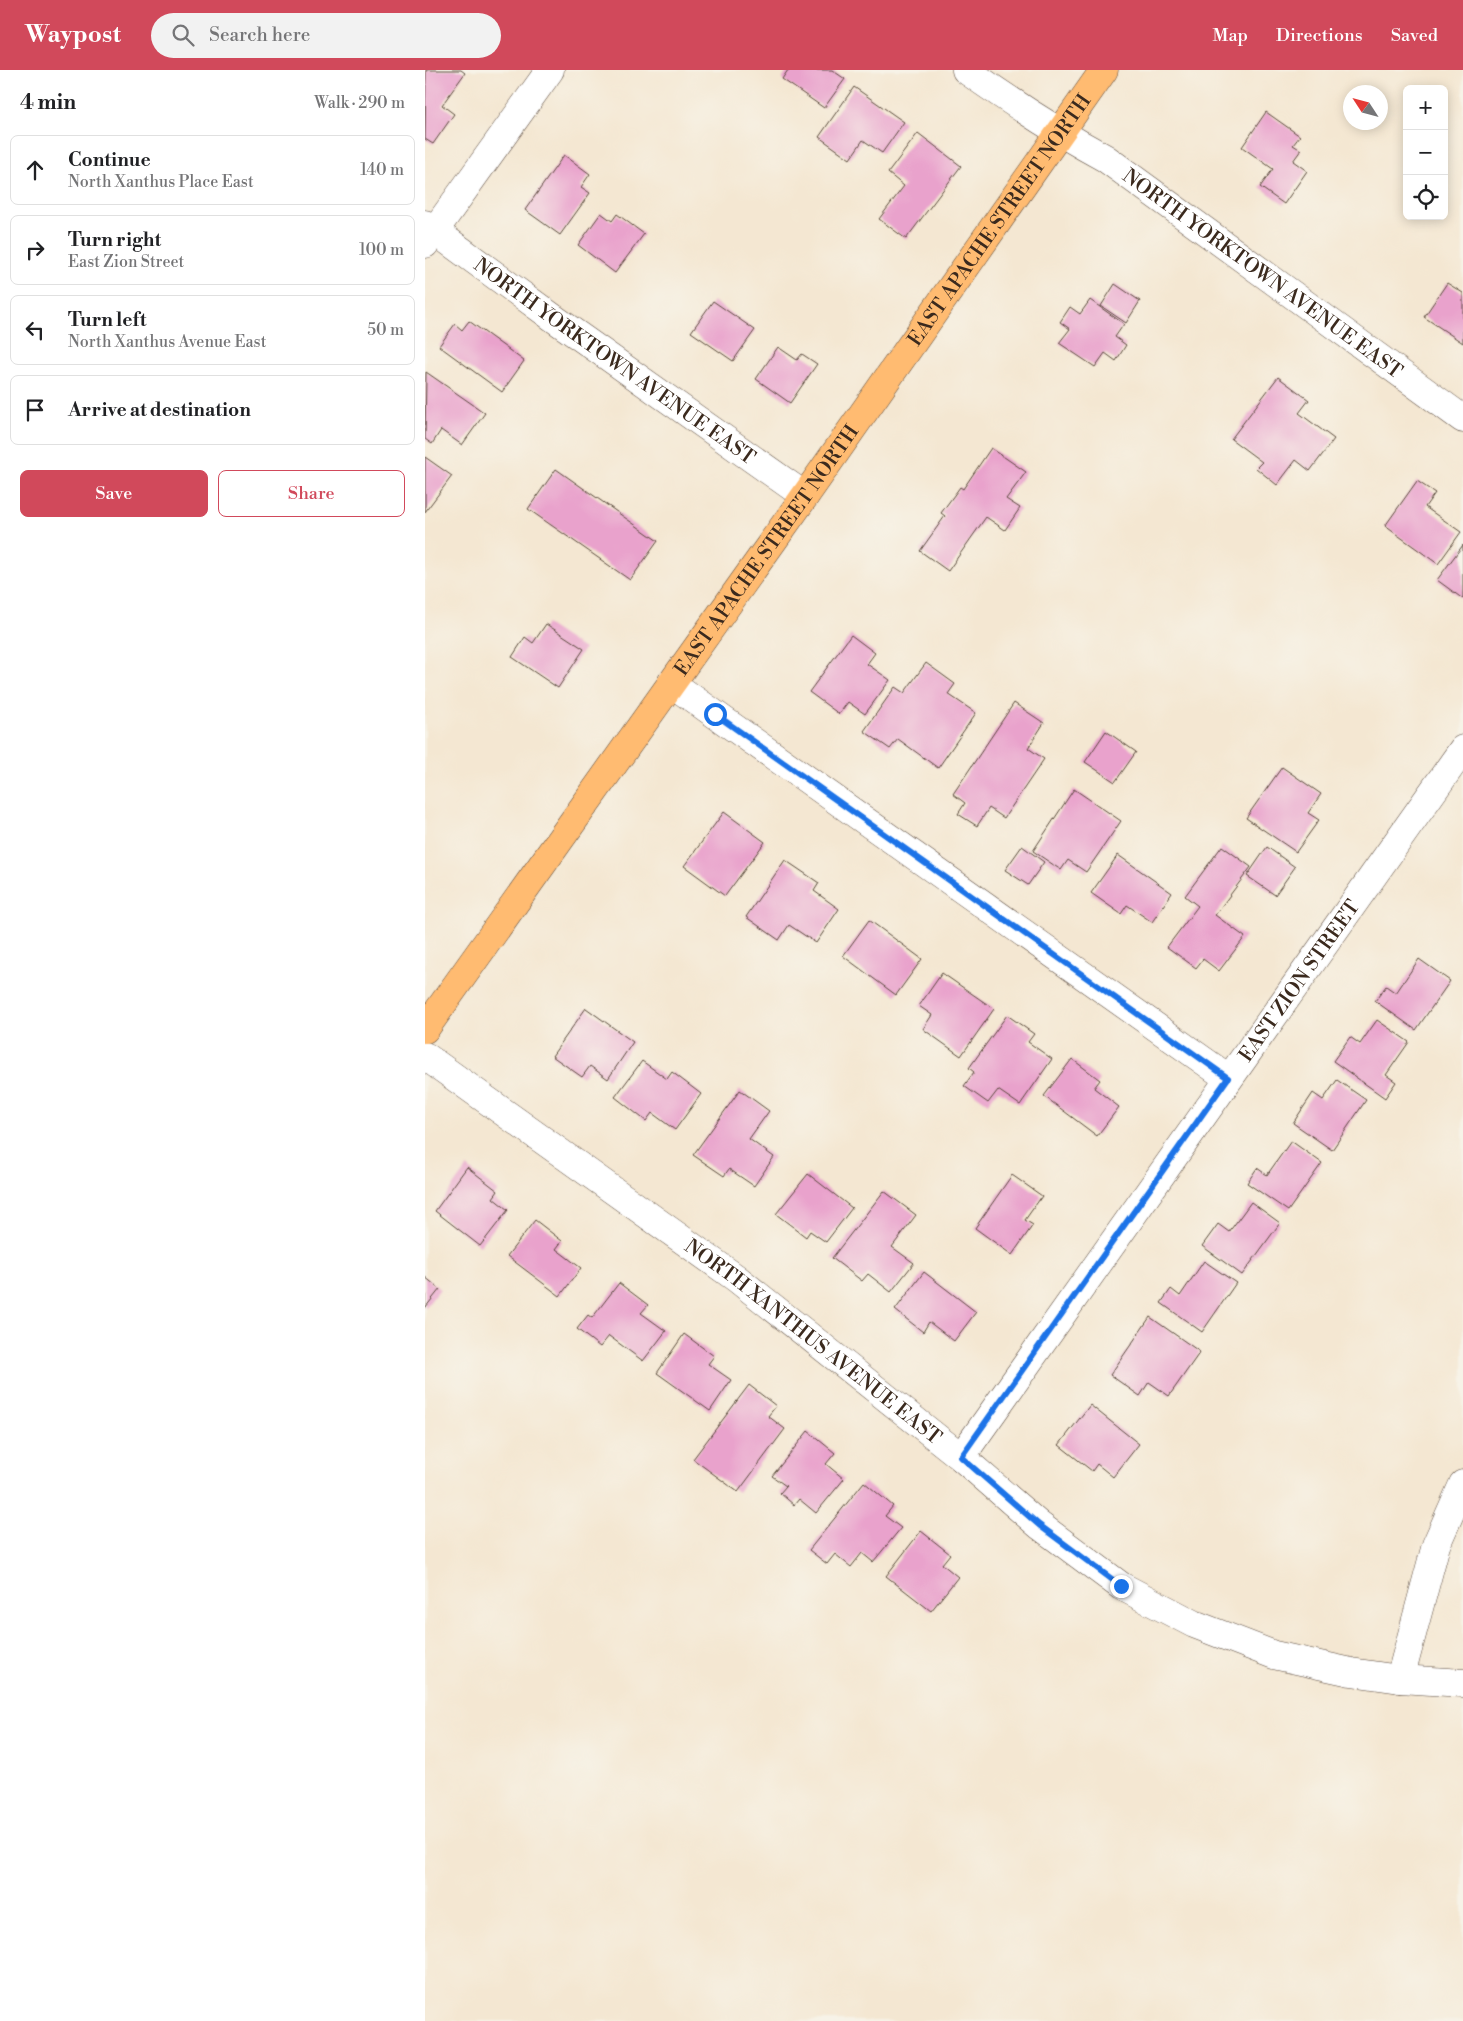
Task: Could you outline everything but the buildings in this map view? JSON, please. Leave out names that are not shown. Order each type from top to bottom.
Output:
[{"type":"main road","name":"EAST APACHE STREET NORTH","points":[[425,1029],[805,496],[1104,70]]},
{"type":"street","points":[[428,233],[550,70]]},
{"type":"street","name":"NORTH YORKTOWN AVENUE EAST","points":[[967,70],[1015,105],[1059,133],[1105,158],[1463,419]]},
{"type":"street","name":"NORTH YORKTOWN AVENUE EAST","points":[[428,233],[552,317],[805,496]]},
{"type":"street","points":[[671,683],[1228,1078]]},
{"type":"street","name":"EAST ZION STREET","points":[[961,1457],[1463,749]]},
{"type":"street","name":"NORTH XANTHUS AVENUE EAST","points":[[425,1056],[736,1278],[961,1457],[1039,1525],[1121,1586],[1194,1624],[1275,1655],[1351,1672],[1400,1679],[1463,1683]]},
{"type":"street","points":[[1400,1679],[1436,1545],[1463,1484]]},
{"type":"route","points":[[715,714],[1228,1078],[961,1457],[1039,1525],[1121,1586]]}]
